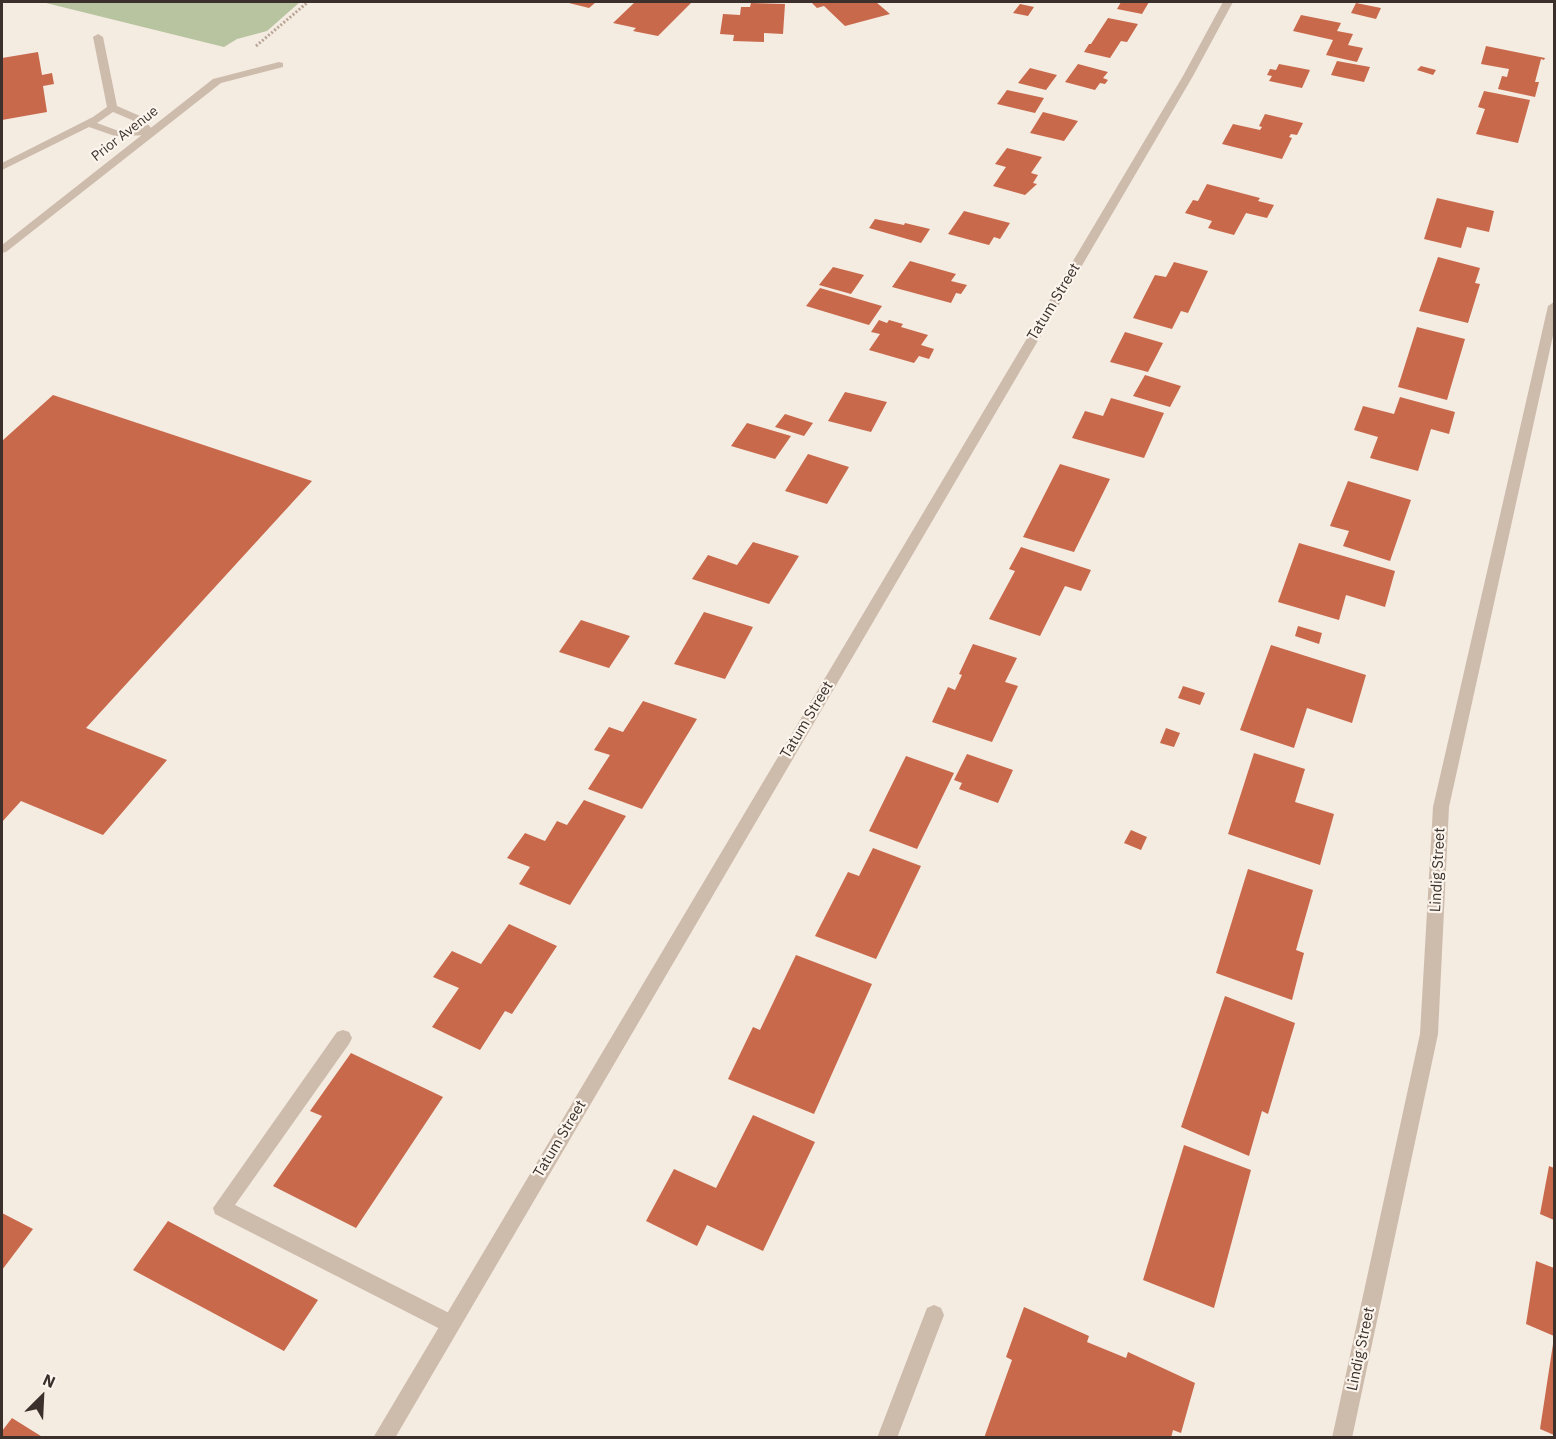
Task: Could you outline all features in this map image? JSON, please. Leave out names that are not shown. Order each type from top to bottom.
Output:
[{"type":"street","name":"Tatum Street","points":[[383,1437],[1188,76],[1228,2]]},
{"type":"street","points":[[98,37],[112,108]]},
{"type":"street","name":"Prior Avenue","points":[[2,250],[217,81],[279,65]]},
{"type":"street","points":[[2,167],[89,124],[112,108]]},
{"type":"street","points":[[112,108],[136,118],[150,133]]},
{"type":"street","points":[[89,124],[115,133],[150,133]]},
{"type":"street","name":"Lindig Street","points":[[1342,1437],[1430,1034],[1441,807],[1554,306]]},
{"type":"street","points":[[343,1038],[222,1208],[450,1324]]},
{"type":"street","points":[[887,1437],[934,1315]]},
{"type":"path","points":[[217,81],[308,2]]},
{"type":"green space","points":[[42,2],[300,2],[267,31],[237,39],[224,47]]},
{"type":"building","points":[[565,2],[596,2],[589,8]]},
{"type":"building","points":[[635,2],[692,2],[658,36],[633,31],[636,28],[613,23]]},
{"type":"building","points":[[811,2],[876,2],[890,14],[845,26],[824,6],[817,8]]},
{"type":"building","points":[[1121,2],[1149,2],[1142,14],[1117,9]]},
{"type":"building","points":[[751,3],[785,4],[783,34],[764,33],[764,42],[733,41],[734,35],[720,34],[723,14],[740,15],[741,7],[750,7]]},
{"type":"building","points":[[1356,3],[1381,8],[1376,19],[1351,13]]},
{"type":"building","points":[[1020,4],[1034,7],[1028,16],[1013,13]]},
{"type":"building","points":[[1301,15],[1341,23],[1337,31],[1353,34],[1348,45],[1363,48],[1357,62],[1326,55],[1333,40],[1293,31]]},
{"type":"building","points":[[1108,18],[1138,24],[1127,42],[1121,41],[1110,58],[1084,52],[1091,44]]},
{"type":"building","points":[[1486,46],[1545,58],[1541,59],[1535,82],[1539,82],[1535,97],[1498,89],[1502,76],[1507,77],[1509,69],[1481,64]]},
{"type":"building","points":[[38,52],[42,75],[52,73],[54,84],[43,86],[47,112],[2,120],[2,58]]},
{"type":"building","points":[[1337,61],[1370,67],[1364,82],[1331,75]]},
{"type":"building","points":[[1078,64],[1108,72],[1103,78],[1108,80],[1105,84],[1100,83],[1095,90],[1065,82]]},
{"type":"building","points":[[1279,64],[1310,70],[1302,88],[1269,81],[1272,76],[1267,75],[1270,69],[1276,70]]},
{"type":"building","points":[[1421,66],[1436,70],[1433,75],[1417,70]]},
{"type":"building","points":[[1030,68],[1057,75],[1046,90],[1018,83]]},
{"type":"building","points":[[1007,90],[1044,98],[1035,113],[997,104]]},
{"type":"building","points":[[1484,91],[1530,100],[1518,143],[1476,134],[1485,109],[1478,107]]},
{"type":"building","points":[[1043,112],[1078,121],[1064,141],[1030,133]]},
{"type":"building","points":[[1265,114],[1303,123],[1297,135],[1291,134],[1289,137],[1292,138],[1282,159],[1222,144],[1233,124],[1260,130],[1262,127],[1259,126]]},
{"type":"building","points":[[1007,148],[1042,157],[1031,173],[1038,175],[1033,183],[1037,184],[1025,195],[993,186],[1006,167],[995,164]]},
{"type":"building","points":[[1207,184],[1260,198],[1258,201],[1274,205],[1267,218],[1246,213],[1234,235],[1208,228],[1212,221],[1185,213],[1193,200],[1198,201]]},
{"type":"building","points":[[1437,198],[1494,211],[1489,232],[1467,227],[1461,248],[1424,239]]},
{"type":"building","points":[[964,211],[1010,223],[1000,239],[994,237],[989,245],[948,234]]},
{"type":"building","points":[[875,219],[930,229],[921,243],[869,228]]},
{"type":"building","points":[[1438,257],[1480,268],[1475,283],[1480,284],[1468,323],[1419,311]]},
{"type":"building","points":[[910,261],[956,274],[951,281],[967,285],[961,294],[956,293],[951,303],[892,287]]},
{"type":"building","points":[[1174,262],[1208,271],[1188,313],[1181,311],[1172,329],[1133,318],[1155,275],[1166,277]]},
{"type":"building","points":[[833,267],[864,275],[851,294],[819,285]]},
{"type":"building","points":[[820,288],[882,306],[869,325],[806,306]]},
{"type":"building","points":[[879,320],[903,324],[901,327],[928,335],[921,345],[934,349],[929,359],[919,356],[914,363],[869,350],[880,334],[871,332]]},
{"type":"building","points":[[1417,327],[1465,339],[1447,400],[1398,387]]},
{"type":"building","points":[[1125,332],[1163,343],[1148,372],[1110,362]]},
{"type":"building","points":[[1145,375],[1181,386],[1170,407],[1133,396]]},
{"type":"building","points":[[845,392],[887,402],[871,432],[828,421]]},
{"type":"building","points":[[53,395],[312,481],[86,728],[167,760],[103,835],[21,801],[2,822],[2,441]]},
{"type":"building","points":[[1400,397],[1455,412],[1449,434],[1431,429],[1418,471],[1370,458],[1378,437],[1354,430],[1363,406],[1394,414]]},
{"type":"building","points":[[1111,398],[1164,413],[1144,458],[1072,438],[1085,411],[1103,416]]},
{"type":"building","points":[[785,414],[813,423],[804,436],[775,427]]},
{"type":"building","points":[[747,423],[791,436],[775,459],[731,446]]},
{"type":"building","points":[[808,454],[849,467],[827,504],[785,491]]},
{"type":"building","points":[[1060,464],[1110,479],[1074,552],[1023,537]]},
{"type":"building","points":[[1348,481],[1411,500],[1390,561],[1343,546],[1349,531],[1330,526]]},
{"type":"building","points":[[753,542],[799,556],[769,604],[692,579],[708,555],[737,565]]},
{"type":"building","points":[[1299,543],[1395,571],[1385,607],[1346,595],[1339,620],[1278,602]]},
{"type":"building","points":[[1021,547],[1091,570],[1081,591],[1065,586],[1040,636],[989,619],[1015,571],[1009,569]]},
{"type":"building","points":[[704,612],[753,627],[725,679],[674,664]]},
{"type":"building","points":[[581,620],[630,636],[609,668],[559,652]]},
{"type":"building","points":[[1298,626],[1322,633],[1319,644],[1295,636]]},
{"type":"building","points":[[973,644],[1017,658],[1005,682],[1018,686],[992,742],[932,722],[948,687],[955,690],[962,675],[959,674]]},
{"type":"building","points":[[1271,645],[1366,675],[1352,723],[1307,708],[1294,748],[1240,730]]},
{"type":"building","points":[[1183,686],[1205,693],[1200,705],[1178,698]]},
{"type":"building","points":[[643,701],[697,719],[642,809],[588,789],[610,755],[594,750],[609,727],[623,732]]},
{"type":"building","points":[[1166,728],[1180,733],[1174,747],[1160,743]]},
{"type":"building","points":[[1254,753],[1305,769],[1295,802],[1334,814],[1320,865],[1228,834]]},
{"type":"building","points":[[967,754],[1013,770],[998,803],[959,789],[962,783],[954,780]]},
{"type":"building","points":[[906,756],[954,773],[917,849],[869,831]]},
{"type":"building","points":[[584,800],[626,816],[570,905],[519,884],[530,867],[507,858],[525,833],[545,841],[557,821],[567,825]]},
{"type":"building","points":[[1131,830],[1147,837],[1141,850],[1124,843]]},
{"type":"building","points":[[873,848],[921,866],[876,959],[815,936],[848,872],[859,876]]},
{"type":"building","points":[[1248,869],[1313,890],[1296,950],[1304,953],[1292,1000],[1216,973]]},
{"type":"building","points":[[509,924],[557,946],[512,1014],[505,1011],[480,1050],[432,1027],[459,988],[433,977],[452,951],[481,964]]},
{"type":"building","points":[[796,955],[872,984],[814,1114],[728,1079],[753,1027],[760,1030]]},
{"type":"building","points":[[1225,996],[1295,1023],[1268,1114],[1262,1111],[1249,1156],[1181,1127]]},
{"type":"building","points":[[351,1053],[443,1097],[356,1228],[273,1186],[322,1116],[310,1111]]},
{"type":"building","points":[[753,1115],[815,1142],[763,1251],[707,1225],[697,1246],[646,1221],[674,1169],[716,1188]]},
{"type":"building","points":[[1184,1145],[1251,1170],[1214,1308],[1143,1280]]},
{"type":"building","points":[[1549,1166],[1554,1168],[1554,1220],[1540,1214]]},
{"type":"building","points":[[2,1213],[33,1229],[2,1270]]},
{"type":"building","points":[[168,1221],[318,1300],[284,1351],[133,1270]]},
{"type":"building","points":[[1536,1261],[1554,1268],[1554,1336],[1526,1324]]},
{"type":"building","points":[[1024,1307],[1089,1336],[1087,1342],[1126,1358],[1128,1352],[1195,1383],[1181,1433],[1173,1430],[1171,1438],[984,1438],[1012,1360],[1006,1357]]},
{"type":"building","points":[[1554,1344],[1554,1435],[1540,1429]]},
{"type":"building","points":[[12,1418],[44,1438],[2,1438],[2,1431]]}]
